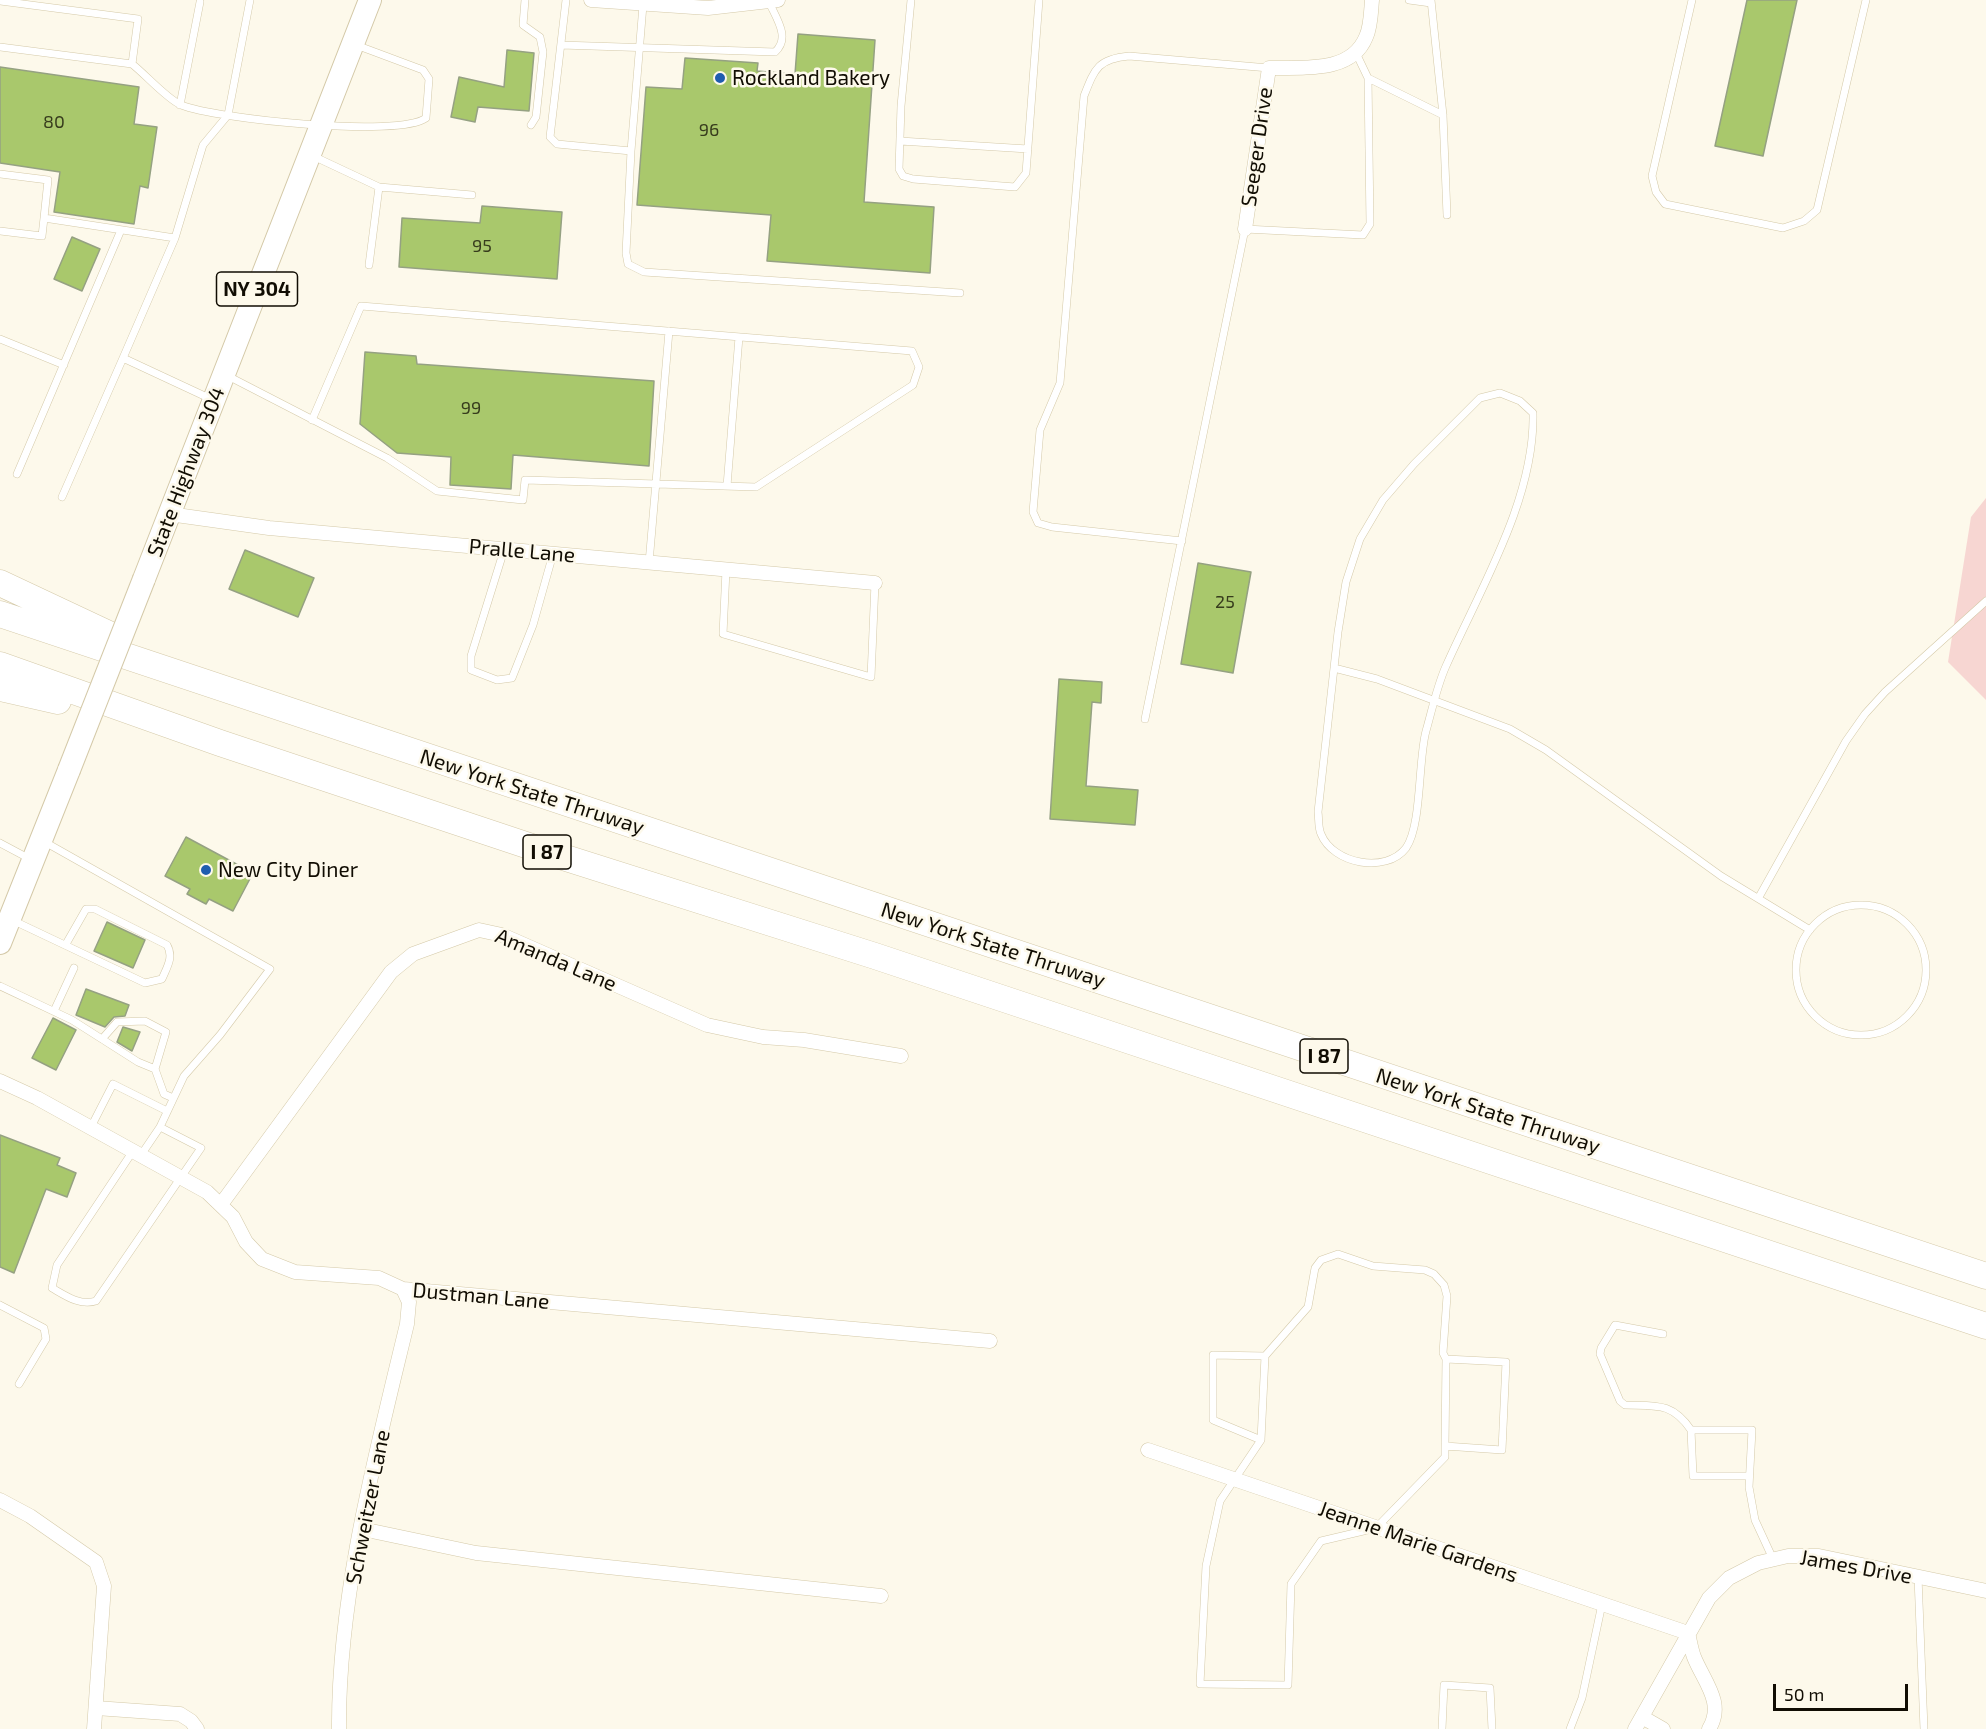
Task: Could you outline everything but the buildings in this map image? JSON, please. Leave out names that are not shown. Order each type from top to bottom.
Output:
[{"type":"highway","points":[[0,583],[51,609],[257,700]]},
{"type":"highway","name":"New York State Thruway","points":[[0,614],[1986,1276]]},
{"type":"highway","name":"I 87","points":[[0,665],[220,743],[547,852],[875,956],[1986,1326]]},
{"type":"highway","points":[[0,688],[220,743]]},
{"type":"main road","name":"State Highway 304","points":[[0,943],[370,0]]},
{"type":"street","points":[[591,0],[643,5],[773,1]]},
{"type":"street","points":[[1356,53],[1367,36],[1372,0]]},
{"type":"street","name":"Seeger Drive","points":[[1245,229],[1269,68],[1337,64],[1356,53]]},
{"type":"street","name":"Pralle Lane","points":[[169,514],[269,528],[875,583]]},
{"type":"street","name":"Amanda Lane","points":[[222,1203],[391,972],[412,954],[479,930],[502,935],[707,1024],[763,1037],[804,1040],[902,1056]]},
{"type":"street","name":"Dustman Lane","points":[[0,1081],[91,1127],[222,1203],[234,1218],[246,1242],[262,1259],[295,1272],[379,1278],[403,1289],[990,1341]]},
{"type":"street","name":"Schweitzer Lane","points":[[339,1729],[344,1642],[362,1529],[375,1457],[407,1324],[409,1302],[403,1289]]},
{"type":"street","name":"Jeanne Marie Gardens","points":[[1148,1450],[1688,1633]]},
{"type":"street","points":[[0,1500],[30,1516],[96,1562],[104,1586],[94,1729]]},
{"type":"street","points":[[362,1529],[476,1553],[881,1596]]},
{"type":"street","name":"James Drive","points":[[1638,1723],[1709,1598],[1729,1578],[1758,1563],[1788,1556],[1819,1556],[1986,1591]]},
{"type":"street","points":[[1688,1633],[1694,1657],[1712,1692],[1717,1711],[1709,1729]]},
{"type":"street","points":[[96,1708],[180,1714],[191,1720],[197,1729]]},
{"type":"street","points":[[1638,1723],[1663,1729]]},
{"type":"lane","points":[[62,497],[175,238],[203,145],[228,115],[250,0]]},
{"type":"lane","points":[[525,0],[523,25],[540,37],[543,52],[536,117],[531,125]]},
{"type":"lane","points":[[566,0],[550,136],[553,141],[631,151]]},
{"type":"lane","points":[[911,0],[899,169],[903,176],[913,179],[1015,187],[1026,173],[1039,0]]},
{"type":"lane","points":[[1409,0],[1431,1],[1443,114],[1447,215]]},
{"type":"lane","points":[[1692,0],[1652,176],[1656,192],[1665,204],[1783,228],[1804,221],[1817,210],[1865,0]]},
{"type":"lane","points":[[0,1],[138,19],[132,64]]},
{"type":"lane","points":[[561,45],[640,50],[775,52],[783,39],[773,1]]},
{"type":"lane","points":[[180,105],[200,2]]},
{"type":"lane","points":[[643,5],[631,151],[626,253],[628,264],[644,272],[960,293]]},
{"type":"lane","points":[[0,47],[132,64],[180,105],[228,115],[373,128],[418,124],[426,118],[429,79],[423,70],[354,44]]},
{"type":"lane","points":[[1145,718],[1245,229],[1363,235],[1370,224],[1368,78],[1356,53]]},
{"type":"lane","points":[[1182,541],[1052,527],[1038,523],[1033,512],[1040,430],[1060,383],[1084,96],[1094,69],[1110,57],[1129,56],[1269,68]]},
{"type":"lane","points":[[1368,78],[1443,114]]},
{"type":"lane","points":[[900,141],[1028,149]]},
{"type":"lane","points":[[310,154],[379,187],[472,195]]},
{"type":"lane","points":[[0,174],[48,180],[42,236],[0,231]]},
{"type":"lane","points":[[369,265],[379,187]]},
{"type":"lane","points":[[45,218],[175,238]]},
{"type":"lane","points":[[17,474],[122,230]]},
{"type":"lane","points":[[224,374],[312,420],[387,458],[437,491],[523,500],[525,480],[756,487],[913,386],[919,367],[912,351],[361,306],[312,420]]},
{"type":"lane","points":[[649,563],[669,331]]},
{"type":"lane","points":[[727,486],[739,337]]},
{"type":"lane","points":[[0,339],[64,365]]},
{"type":"lane","points":[[123,358],[214,400]]},
{"type":"lane","points":[[1500,393],[1520,401],[1533,413],[1533,432],[1527,465],[1503,543],[1445,668],[1425,734],[1413,828],[1406,847],[1391,860],[1373,863],[1353,861],[1335,851],[1320,834],[1318,812],[1334,668],[1346,582],[1360,539],[1383,500],[1414,464],[1480,398],[1500,393]]},
{"type":"lane","points":[[504,550],[471,656],[471,670],[497,680],[512,678],[533,625],[553,554]]},
{"type":"lane","points":[[726,570],[723,634],[871,677],[875,583]]},
{"type":"lane","points":[[1759,897],[1846,741],[1865,714],[1885,692],[1986,601]]},
{"type":"lane","points":[[1334,668],[1377,679],[1492,721],[1546,750],[1721,876],[1810,930]]},
{"type":"lane","points":[[0,843],[37,850],[270,969],[220,1035],[184,1076],[160,1127],[137,1153],[57,1265],[52,1288],[69,1298],[87,1304],[96,1301],[182,1178],[201,1149],[160,1127]]},
{"type":"lane","points":[[1859,905],[1879,907],[1899,917],[1915,933],[1924,953],[1926,975],[1921,996],[1908,1015],[1891,1028],[1869,1034],[1847,1033],[1828,1026],[1812,1012],[1801,995],[1796,974],[1798,954],[1810,930],[1820,919],[1838,909],[1859,905]]},
{"type":"lane","points":[[10,919],[145,983],[162,979],[171,952],[167,945],[95,909],[86,909],[80,915],[66,944]]},
{"type":"lane","points":[[54,1011],[74,968]]},
{"type":"lane","points":[[0,986],[54,1011],[138,1062],[155,1069]]},
{"type":"lane","points":[[102,1039],[117,1022],[145,1022],[166,1032],[155,1069],[164,1094],[173,1098]]},
{"type":"lane","points":[[91,1127],[113,1084],[167,1111]]},
{"type":"lane","points":[[1338,1254],[1373,1266],[1425,1270],[1440,1279],[1447,1296],[1443,1353],[1446,1359],[1445,1457],[1376,1528],[1321,1541],[1291,1584],[1288,1685],[1200,1684],[1206,1566],[1220,1501],[1261,1440],[1265,1356],[1308,1307],[1315,1268],[1321,1260],[1338,1254]]},
{"type":"lane","points":[[0,1305],[44,1328],[46,1339],[19,1384]]},
{"type":"lane","points":[[1663,1334],[1615,1325],[1601,1348],[1600,1354],[1620,1401],[1625,1405],[1665,1407],[1681,1415],[1691,1430],[1694,1476],[1749,1476]]},
{"type":"lane","points":[[1261,1440],[1213,1420],[1213,1354],[1265,1356]]},
{"type":"lane","points":[[1445,1446],[1502,1450],[1506,1362],[1446,1359]]},
{"type":"lane","points":[[1691,1430],[1752,1430],[1749,1476],[1755,1520],[1773,1559]]},
{"type":"lane","points":[[1918,1577],[1924,1729]]},
{"type":"lane","points":[[1570,1729],[1582,1698],[1602,1604]]},
{"type":"lane","points":[[1442,1729],[1444,1685],[1490,1688],[1492,1729]]},
{"type":"shaded area","points":[[1986,498],[1986,700],[1948,662],[1971,517]]},
{"type":"place","name":"Rockland Bakery","points":[[720,78]]},
{"type":"place","name":"New City Diner","points":[[206,870]]}]
